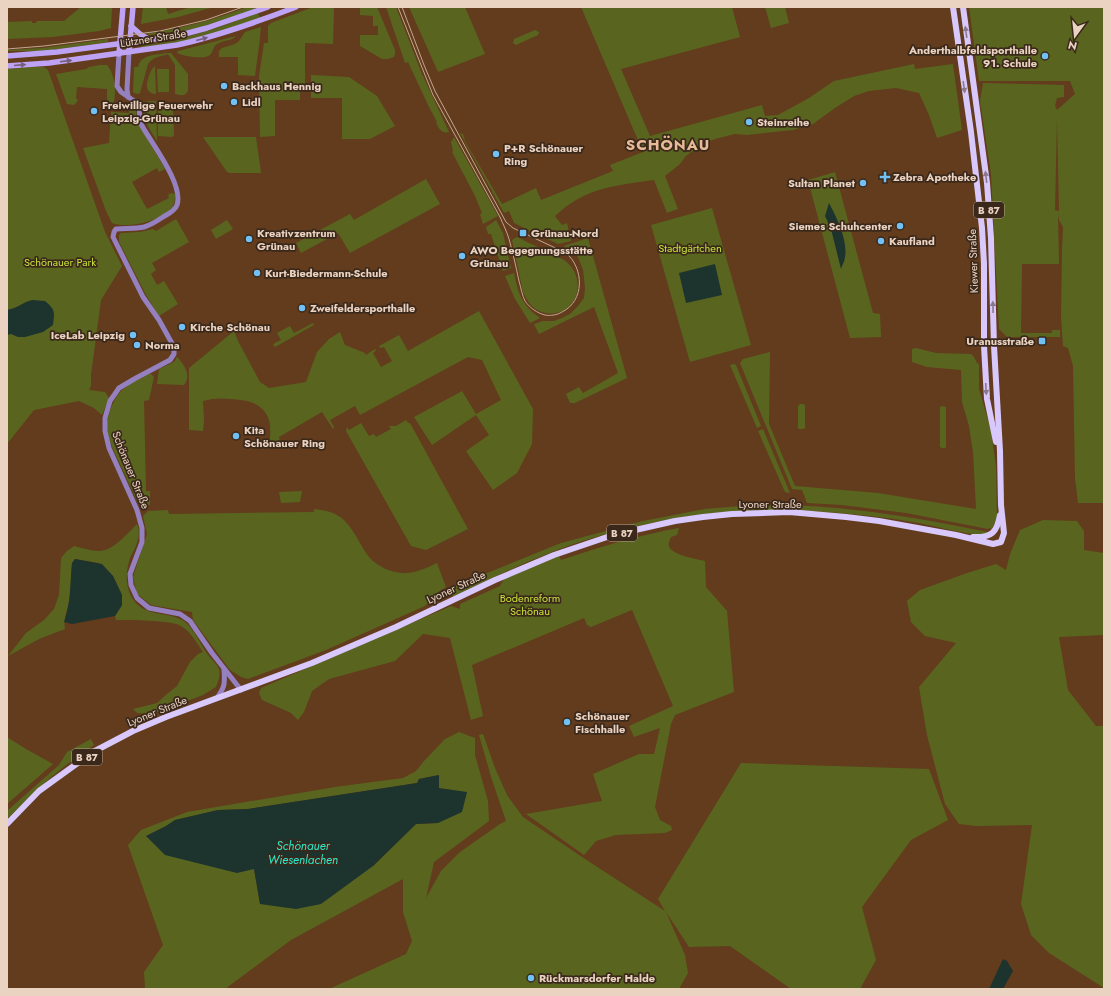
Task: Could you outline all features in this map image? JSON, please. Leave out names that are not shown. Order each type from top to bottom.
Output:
[{"type":"main road","points":[[119,54],[123,7]]},
{"type":"main road","points":[[129,52],[133,7]]},
{"type":"main road","name":"Lützner Straße","points":[[7,56],[40,54],[177,36],[268,7]]},
{"type":"main road","name":"Lützner Straße","points":[[7,66],[50,63],[164,48],[210,37],[296,7]]},
{"type":"main road","name":"Kiewer Straße","points":[[953,7],[971,132],[982,228],[984,264],[984,346],[987,400],[1000,467]]},
{"type":"main road","name":"Kiewer Straße","points":[[963,7],[987,183],[991,238],[1001,505]]},
{"type":"main road","points":[[131,26],[140,34],[151,40]]},
{"type":"main road","name":"Lyoner Straße","points":[[956,535],[983,537],[992,534],[999,523],[1001,505]]},
{"type":"main road","name":"Lyoner Straße","points":[[7,824],[39,791],[93,752],[140,728],[312,663],[382,633],[495,580],[554,555],[606,537],[675,521],[732,514],[789,512],[866,519],[956,535],[993,544],[1001,542],[1004,533],[1001,505]]},
{"type":"street","points":[[128,97],[129,52]]},
{"type":"street","points":[[119,54],[116,86],[128,97]]},
{"type":"street","name":"Schönauer Straße","points":[[128,97],[140,105],[139,117],[141,124],[170,172],[175,184],[178,201],[177,207],[174,210],[151,225],[116,229],[113,237],[143,297],[174,347],[174,354],[170,360],[118,388],[110,402],[105,418],[104,431],[109,448],[137,510],[142,528],[142,542],[130,574],[131,585],[136,598],[149,608],[180,614],[190,621],[212,653],[241,690]]},
{"type":"street","points":[[217,698],[223,689],[225,681],[224,668]]},
{"type":"green space","points":[[81,7],[112,7],[111,28],[53,37],[7,39],[7,22],[32,21],[32,23],[36,23],[37,21],[64,21]]},
{"type":"green space","points":[[143,7],[166,7],[168,14],[191,7],[214,7],[178,17],[141,24]]},
{"type":"green space","points":[[247,7],[254,7],[255,9],[195,29],[150,35],[145,34],[197,24]]},
{"type":"green space","points":[[313,7],[334,7],[333,44],[305,43],[305,84],[300,85],[300,100],[275,100],[275,136],[260,137],[259,76],[264,43],[268,43],[268,26],[271,23]]},
{"type":"green space","points":[[360,7],[377,7],[395,50],[394,57],[382,59],[360,46],[360,35],[378,35],[378,26],[373,26],[373,16],[360,15]]},
{"type":"green space","points":[[386,7],[396,7],[422,74],[449,132],[443,132],[438,127],[408,62],[405,63]]},
{"type":"green space","points":[[409,7],[465,7],[485,54],[438,72]]},
{"type":"green space","points":[[581,7],[732,7],[740,37],[621,69],[650,136],[762,105],[765,116],[778,115],[809,98],[834,81],[914,64],[915,69],[953,64],[962,130],[937,138],[919,93],[896,88],[869,91],[854,96],[813,124],[793,130],[747,135],[735,134],[702,144],[686,156],[680,164],[665,176],[678,209],[667,213],[654,180],[613,186],[589,193],[567,206],[555,216],[562,225],[567,223],[571,241],[558,244],[514,223],[509,211],[504,213],[460,133],[463,134],[465,141],[502,204],[536,188],[541,200],[613,171],[610,165],[643,152]]},
{"type":"green space","points":[[765,7],[785,7],[789,23],[771,28]]},
{"type":"green space","points":[[969,7],[1104,7],[1104,503],[1078,503],[1075,478],[1073,366],[1068,348],[1063,346],[1061,316],[1063,227],[1059,220],[1058,213],[1059,264],[1022,264],[1021,333],[1052,333],[1052,330],[1060,330],[1060,337],[1007,337],[999,329],[991,174],[980,101],[983,83],[1064,85],[1064,97],[1057,98],[1055,106],[1057,110],[1075,94],[1070,81],[979,81]],"holes":[[[1057,118],[1059,211],[1055,210]]]},
{"type":"green space","points":[[258,13],[260,18],[229,29],[179,43],[142,48],[141,46],[174,41],[220,27]]},
{"type":"green space","points":[[261,27],[255,76],[238,75],[238,57],[219,57],[219,51],[222,48],[235,44],[245,32]]},
{"type":"green space","points":[[535,30],[539,32],[538,35],[516,45],[513,43],[514,39]]},
{"type":"green space","points":[[236,36],[232,39],[217,44],[210,55],[204,57],[194,57],[177,53],[178,51]]},
{"type":"green space","points":[[108,39],[108,42],[44,51],[7,51],[43,48]]},
{"type":"green space","points":[[171,53],[188,74],[187,93],[182,95],[175,94],[175,65],[168,54],[150,61],[140,93],[134,93],[134,67],[138,67],[142,60],[146,57]]},
{"type":"green space","points":[[100,65],[107,65],[112,73],[115,89],[113,104],[107,102],[107,89],[77,87],[77,102],[74,105],[67,104],[56,74]]},
{"type":"green space","points":[[155,66],[156,94],[148,91],[147,88],[150,72]]},
{"type":"green space","name":"Schönauer Park","points":[[44,67],[48,70],[105,232],[122,266],[101,300],[91,375],[91,386],[89,390],[105,392],[109,398],[102,415],[94,408],[79,401],[34,410],[7,444],[7,69]]},
{"type":"green space","points":[[157,69],[169,69],[169,92],[158,92]]},
{"type":"green space","points":[[311,75],[349,77],[377,96],[395,126],[370,139],[342,139],[342,98],[311,98]]},
{"type":"green space","points":[[156,101],[157,141],[146,123],[144,113],[146,102]]},
{"type":"green space","points":[[131,103],[136,110],[137,121],[165,169],[159,172],[157,168],[132,182],[147,209],[169,198],[168,195],[171,193],[175,194],[175,200],[173,206],[168,211],[154,220],[136,224],[119,225],[112,223],[106,211],[83,148],[109,143],[111,112],[129,113]]},
{"type":"green space","points":[[160,106],[173,107],[174,135],[172,137],[158,136],[158,108]]},
{"type":"green space","points":[[203,137],[256,137],[261,173],[227,172]]},
{"type":"green space","points":[[454,137],[498,216],[483,224],[480,214],[482,213],[475,196],[452,152],[451,142]]},
{"type":"green space","points":[[835,172],[873,313],[880,314],[881,337],[850,338],[808,180]]},
{"type":"green space","points":[[426,179],[440,204],[350,253],[338,233],[301,253],[296,243],[350,214],[354,220]]},
{"type":"green space","name":"Stadtgärtchen","points":[[712,208],[751,345],[690,362],[651,225]]},
{"type":"green space","points":[[176,219],[189,242],[152,263],[156,270],[151,274],[157,285],[164,281],[178,304],[159,316],[146,295],[119,242],[119,235],[121,233],[140,232],[153,229],[156,231]]},
{"type":"green space","points":[[227,220],[233,229],[216,239],[211,230]]},
{"type":"green space","points":[[496,220],[503,233],[511,268],[503,271],[491,234],[488,234],[486,227]]},
{"type":"green space","points":[[517,237],[564,260],[572,268],[577,278],[578,287],[576,297],[571,305],[563,311],[554,313],[538,311],[526,298],[523,292],[512,240]]},
{"type":"green space","points":[[588,238],[627,378],[575,403],[570,403],[566,394],[579,387],[583,393],[618,373],[594,307],[539,334],[534,324],[543,321],[554,321],[570,314],[584,298],[585,288],[583,270],[578,257],[564,246]]},
{"type":"green space","points":[[514,273],[519,293],[525,304],[540,318],[530,323],[515,299],[505,276]]},
{"type":"green space","points":[[479,311],[533,409],[532,444],[517,473],[493,490],[466,451],[489,435],[476,415],[432,445],[414,417],[462,391],[476,414],[501,400],[482,360],[468,357],[360,415],[355,406],[330,420],[334,427],[333,429],[322,412],[279,437],[280,443],[270,441],[270,422],[263,409],[253,403],[242,400],[220,398],[203,401],[203,431],[189,430],[189,368],[234,331],[260,382],[269,388],[306,382],[317,352],[329,339],[340,332],[345,345],[365,353],[366,355],[375,349],[376,350],[373,353],[381,367],[392,361],[384,347],[380,348],[379,346],[399,335],[408,351]]},
{"type":"green space","points":[[313,323],[314,325],[275,347],[273,344],[281,340],[277,333],[290,326],[294,333]]},
{"type":"green space","points":[[916,348],[936,353],[971,354],[979,364],[979,389],[991,430],[996,467],[997,518],[992,529],[906,513],[842,505],[807,503],[802,490],[792,489],[740,363],[743,359],[770,352],[769,424],[795,486],[878,493],[976,509],[973,452],[969,426],[962,402],[961,370],[927,367],[912,362],[912,349]]},
{"type":"green space","points":[[177,357],[182,363],[187,374],[184,385],[157,384],[159,369],[174,362]]},
{"type":"green space","points":[[730,365],[736,365],[761,426],[757,428]]},
{"type":"green space","points":[[149,374],[154,377],[149,400],[144,401],[146,491],[150,491],[150,505],[143,505],[137,501],[115,454],[109,438],[107,425],[111,408],[122,390],[128,385]]},
{"type":"green space","points":[[800,404],[804,404],[805,406],[805,428],[803,429],[798,428],[798,406]]},
{"type":"green space","points":[[940,407],[946,407],[945,448],[940,447]]},
{"type":"green space","points":[[406,420],[410,423],[468,529],[426,550],[411,546],[346,431],[347,427],[349,430],[361,423],[369,436],[374,434],[376,437],[391,429],[389,426],[396,426]]},
{"type":"green space","points":[[763,429],[790,493],[785,492],[758,431]]},
{"type":"green space","points":[[302,491],[300,502],[281,503],[279,492]]},
{"type":"green space","points":[[780,505],[859,510],[988,532],[986,534],[978,535],[902,520],[826,512],[756,510],[721,512],[652,523],[585,540],[539,557],[453,597],[450,589],[561,543],[643,521],[705,509]]},
{"type":"green space","points":[[314,509],[335,514],[346,522],[369,557],[384,568],[396,572],[408,573],[437,563],[446,587],[438,592],[425,606],[326,650],[248,679],[241,677],[230,670],[193,620],[192,612],[151,605],[137,594],[133,577],[147,534],[143,516],[148,511],[168,510],[169,514],[314,512]]},
{"type":"green space","points":[[1043,520],[1077,521],[1084,531],[1084,550],[1104,553],[1104,635],[1059,637],[1068,690],[1096,726],[1104,726],[1104,988],[1049,953],[1031,935],[1021,904],[1032,825],[976,826],[959,824],[945,804],[927,735],[919,687],[956,643],[925,636],[911,622],[907,601],[920,590],[967,573],[996,564],[1006,570],[1010,554],[1020,530]]},
{"type":"green space","points":[[137,524],[139,530],[138,537],[127,570],[129,592],[135,602],[145,610],[180,619],[188,625],[220,671],[216,687],[203,695],[152,714],[137,713],[133,709],[157,703],[177,686],[190,662],[198,654],[203,652],[188,631],[176,624],[150,621],[116,620],[115,616],[122,605],[122,595],[113,576],[99,563],[75,559],[72,563],[70,598],[65,617],[65,629],[39,639],[8,656],[26,633],[44,620],[54,609],[59,595],[61,558],[67,551],[74,546],[98,551],[109,549]]},
{"type":"green space","name":"Bodenreform Schönau","points":[[679,528],[677,535],[671,537],[669,545],[671,549],[679,554],[705,561],[706,587],[727,611],[734,692],[675,715],[671,724],[655,807],[660,820],[671,826],[672,830],[665,833],[616,835],[596,841],[584,855],[526,814],[602,801],[593,774],[639,754],[654,754],[660,728],[634,737],[629,726],[673,706],[632,610],[591,627],[587,625],[584,618],[472,665],[483,716],[471,720],[450,638],[423,634],[395,661],[329,679],[312,691],[304,712],[298,720],[291,713],[262,700],[259,693],[261,688],[451,606],[460,609],[460,604],[500,586],[504,579],[559,556],[561,560],[590,550],[649,534]]},
{"type":"green space","points":[[459,732],[475,738],[475,755],[488,801],[489,821],[434,862],[426,898],[441,871],[460,852],[506,821],[479,735],[483,734],[495,768],[507,795],[523,817],[665,911],[658,899],[741,763],[929,769],[948,820],[911,840],[862,907],[876,960],[860,989],[791,989],[730,946],[689,947],[666,912],[685,955],[688,973],[679,989],[329,989],[406,954],[412,941],[403,912],[403,879],[291,940],[225,989],[145,989],[144,972],[163,945],[128,845],[141,830],[187,812],[335,787],[403,778],[416,771],[445,739]],"holes":[[[439,775],[438,823],[416,824],[373,866],[260,904],[254,869],[146,836],[175,820],[218,810],[248,809],[417,783],[419,779]]]},
{"type":"green space","points":[[7,737],[53,764],[7,804]]},
{"type":"green space","points":[[91,739],[94,745],[50,778],[7,819],[7,811],[59,765],[67,752]]},
{"type":"water","points":[[829,203],[838,222],[845,244],[845,258],[841,269],[831,229],[825,216]]},
{"type":"water","points":[[715,264],[722,295],[686,303],[679,273]]},
{"type":"water","points":[[32,300],[45,301],[51,307],[54,311],[53,325],[43,332],[25,337],[18,337],[11,334],[7,335],[7,310]]},
{"type":"water","points":[[75,559],[102,564],[113,576],[122,595],[122,605],[115,616],[72,624],[64,622],[69,600],[72,563]]},
{"type":"water","name":"Schönauer Wiesenlachen","points":[[439,775],[439,788],[467,792],[462,812],[438,823],[416,824],[373,866],[321,904],[296,909],[260,904],[254,869],[237,873],[165,855],[146,836],[175,820],[218,810],[248,809],[417,783],[419,779]]},
{"type":"water","points":[[1003,959],[1007,961],[1013,971],[1003,989],[989,989]]},
{"type":"tram line","points":[[7,49],[44,46],[160,31],[206,20],[243,7]]},
{"type":"tram line","points":[[398,7],[433,95],[505,228],[525,301],[534,310],[542,314],[556,315],[560,313],[570,307],[578,292],[579,275],[572,259],[566,253],[513,228],[506,222],[435,91],[402,7]]},
{"type":"place","name":"Anderthalbfeldsporthalle 91. Schule","points":[[1045,56]]},
{"type":"place","name":"Backhaus Hennig","points":[[224,86]]},
{"type":"place","name":"Lidl","points":[[234,102]]},
{"type":"place","name":"Freiwillige Feuerwehr Leipzig-Grünau","points":[[94,111]]},
{"type":"place","name":"Steinreihe","points":[[749,122]]},
{"type":"place","name":"P+R Schönauer Ring","points":[[496,154]]},
{"type":"place","name":"Zebra Apotheke","points":[[885,177]]},
{"type":"place","name":"Sultan Planet","points":[[863,183]]},
{"type":"place","name":"Siemes Schuhcenter","points":[[900,226]]},
{"type":"place","name":"Grünau-Nord","points":[[523,233]]},
{"type":"place","name":"Kreativzentrum Grünau","points":[[249,239]]},
{"type":"place","name":"Kaufland","points":[[881,241]]},
{"type":"place","name":"AWO Begegnungsstätte Grünau","points":[[462,256]]},
{"type":"place","name":"Kurt-Biedermann-Schule","points":[[257,273]]},
{"type":"place","name":"Zweifeldersporthalle","points":[[302,308]]},
{"type":"place","name":"Kirche Schönau","points":[[182,327]]},
{"type":"place","name":"IceLab Leipzig","points":[[133,335]]},
{"type":"place","name":"Uranusstraße","points":[[1042,341]]},
{"type":"place","name":"Norma","points":[[137,345]]},
{"type":"place","name":"Kita Schönauer Ring","points":[[236,436]]},
{"type":"place","name":"Schönauer Fischhalle","points":[[567,722]]},
{"type":"place","name":"Rückmarsdorfer Halde","points":[[531,978]]},
{"type":"district","name":"SCHÖNAU","points":[[668,145]]}]
